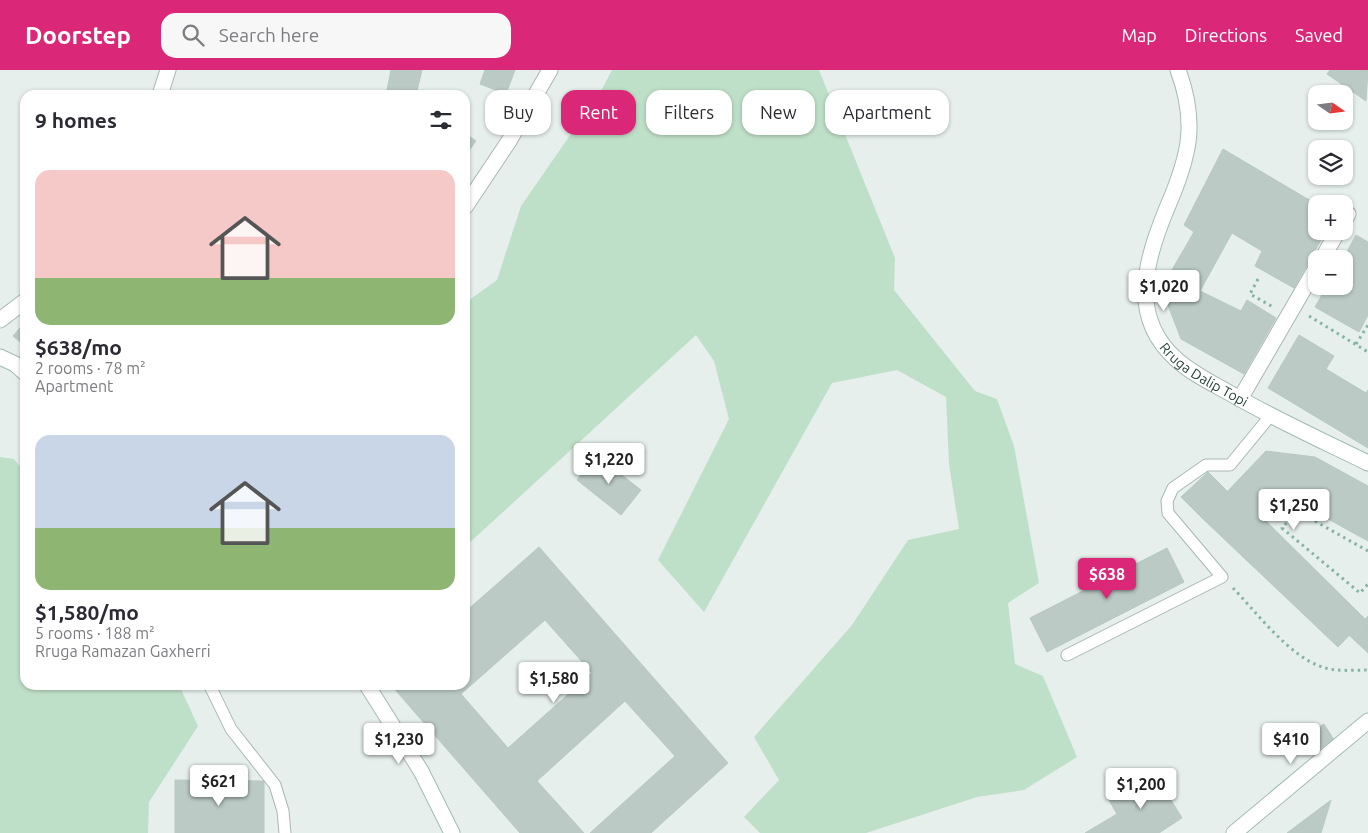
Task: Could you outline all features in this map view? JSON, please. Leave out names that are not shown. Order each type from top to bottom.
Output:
[{"type":"street","points":[[162,90],[168,70]]},
{"type":"street","points":[[470,199],[508,141],[550,70]]},
{"type":"street","name":"Rruga Dalip Topi","points":[[1178,70],[1190,112],[1189,146],[1182,174],[1153,243],[1145,281],[1146,301],[1158,336],[1171,354],[1187,367],[1270,415],[1368,463]]},
{"type":"street","points":[[1240,399],[1308,282]]},
{"type":"street","points":[[0,320],[20,305]]},
{"type":"street","points":[[0,357],[20,368]]},
{"type":"street","points":[[369,690],[421,771],[452,833]]},
{"type":"street","points":[[1234,833],[1368,721]]},
{"type":"lane","points":[[1066,655],[1222,577],[1168,513],[1168,501],[1172,488],[1206,465],[1230,465],[1270,415]]},
{"type":"lane","points":[[212,690],[232,728],[275,785],[283,811],[285,833]]},
{"type":"path","points":[[1258,279],[1250,294],[1288,316]]},
{"type":"path","points":[[1309,316],[1368,352]]},
{"type":"path","points":[[1356,344],[1368,325]]},
{"type":"path","points":[[1368,551],[1297,510],[1282,528],[1360,593],[1368,584]]},
{"type":"path","points":[[1222,577],[1292,648],[1312,662],[1333,669],[1368,670]]},
{"type":"green space","points":[[612,70],[819,70],[827,90],[825,90],[825,135],[845,135],[895,258],[894,290],[975,391],[997,399],[1014,446],[1039,583],[1008,603],[1015,664],[1043,676],[1077,757],[1024,790],[977,797],[866,833],[760,833],[744,817],[779,780],[754,737],[852,625],[908,540],[959,529],[949,464],[946,397],[897,370],[832,383],[704,612],[658,560],[729,419],[714,361],[696,335],[470,542],[470,299],[497,280],[521,206],[570,135],[636,135],[636,90],[601,90]]},
{"type":"green space","points":[[0,457],[14,459],[20,467],[20,690],[181,690],[198,726],[149,802],[148,833],[0,833]]},
{"type":"building","points":[[391,70],[422,70],[417,90],[387,90]]},
{"type":"building","points":[[485,70],[515,70],[508,90],[496,90],[480,84]]},
{"type":"building","points":[[1330,70],[1368,70],[1366,101],[1353,92],[1353,85],[1343,85],[1327,74]]},
{"type":"building","points":[[470,137],[476,141],[470,149]]},
{"type":"building","points":[[1223,149],[1308,199],[1308,240],[1321,240],[1315,250],[1308,250],[1308,263],[1294,288],[1255,266],[1262,251],[1232,233],[1200,291],[1241,311],[1247,300],[1276,318],[1244,374],[1181,339],[1168,305],[1175,279],[1169,275],[1194,232],[1184,225]]},
{"type":"building","points":[[1356,235],[1368,242],[1368,315],[1359,332],[1315,307],[1322,295],[1353,295],[1353,250],[1348,250]]},
{"type":"building","points":[[20,328],[20,342],[13,336]]},
{"type":"building","points":[[1299,335],[1334,356],[1326,369],[1366,393],[1368,390],[1368,448],[1268,388]]},
{"type":"building","points":[[1266,451],[1315,457],[1368,486],[1368,541],[1290,498],[1266,521],[1365,619],[1338,647],[1202,518]]},
{"type":"building","points":[[596,455],[641,490],[621,515],[577,480]]},
{"type":"building","points":[[1208,472],[1228,492],[1202,518],[1181,497]]},
{"type":"building","points":[[539,547],[728,763],[651,833],[590,833],[675,756],[625,701],[537,781],[584,833],[520,833],[395,690],[466,690],[461,694],[508,748],[592,673],[545,620],[470,686],[470,608]]},
{"type":"building","points":[[1167,548],[1184,582],[1047,652],[1030,618]]},
{"type":"building","points":[[1368,616],[1368,653],[1349,635]]},
{"type":"building","points":[[1324,724],[1334,740],[1316,751],[1306,735]]},
{"type":"building","points":[[1154,772],[1182,818],[1159,833],[1085,833],[1117,814],[1109,800]]},
{"type":"building","points":[[175,780],[264,781],[264,833],[175,833]]},
{"type":"building","points":[[1331,800],[1321,833],[1287,833]]}]
